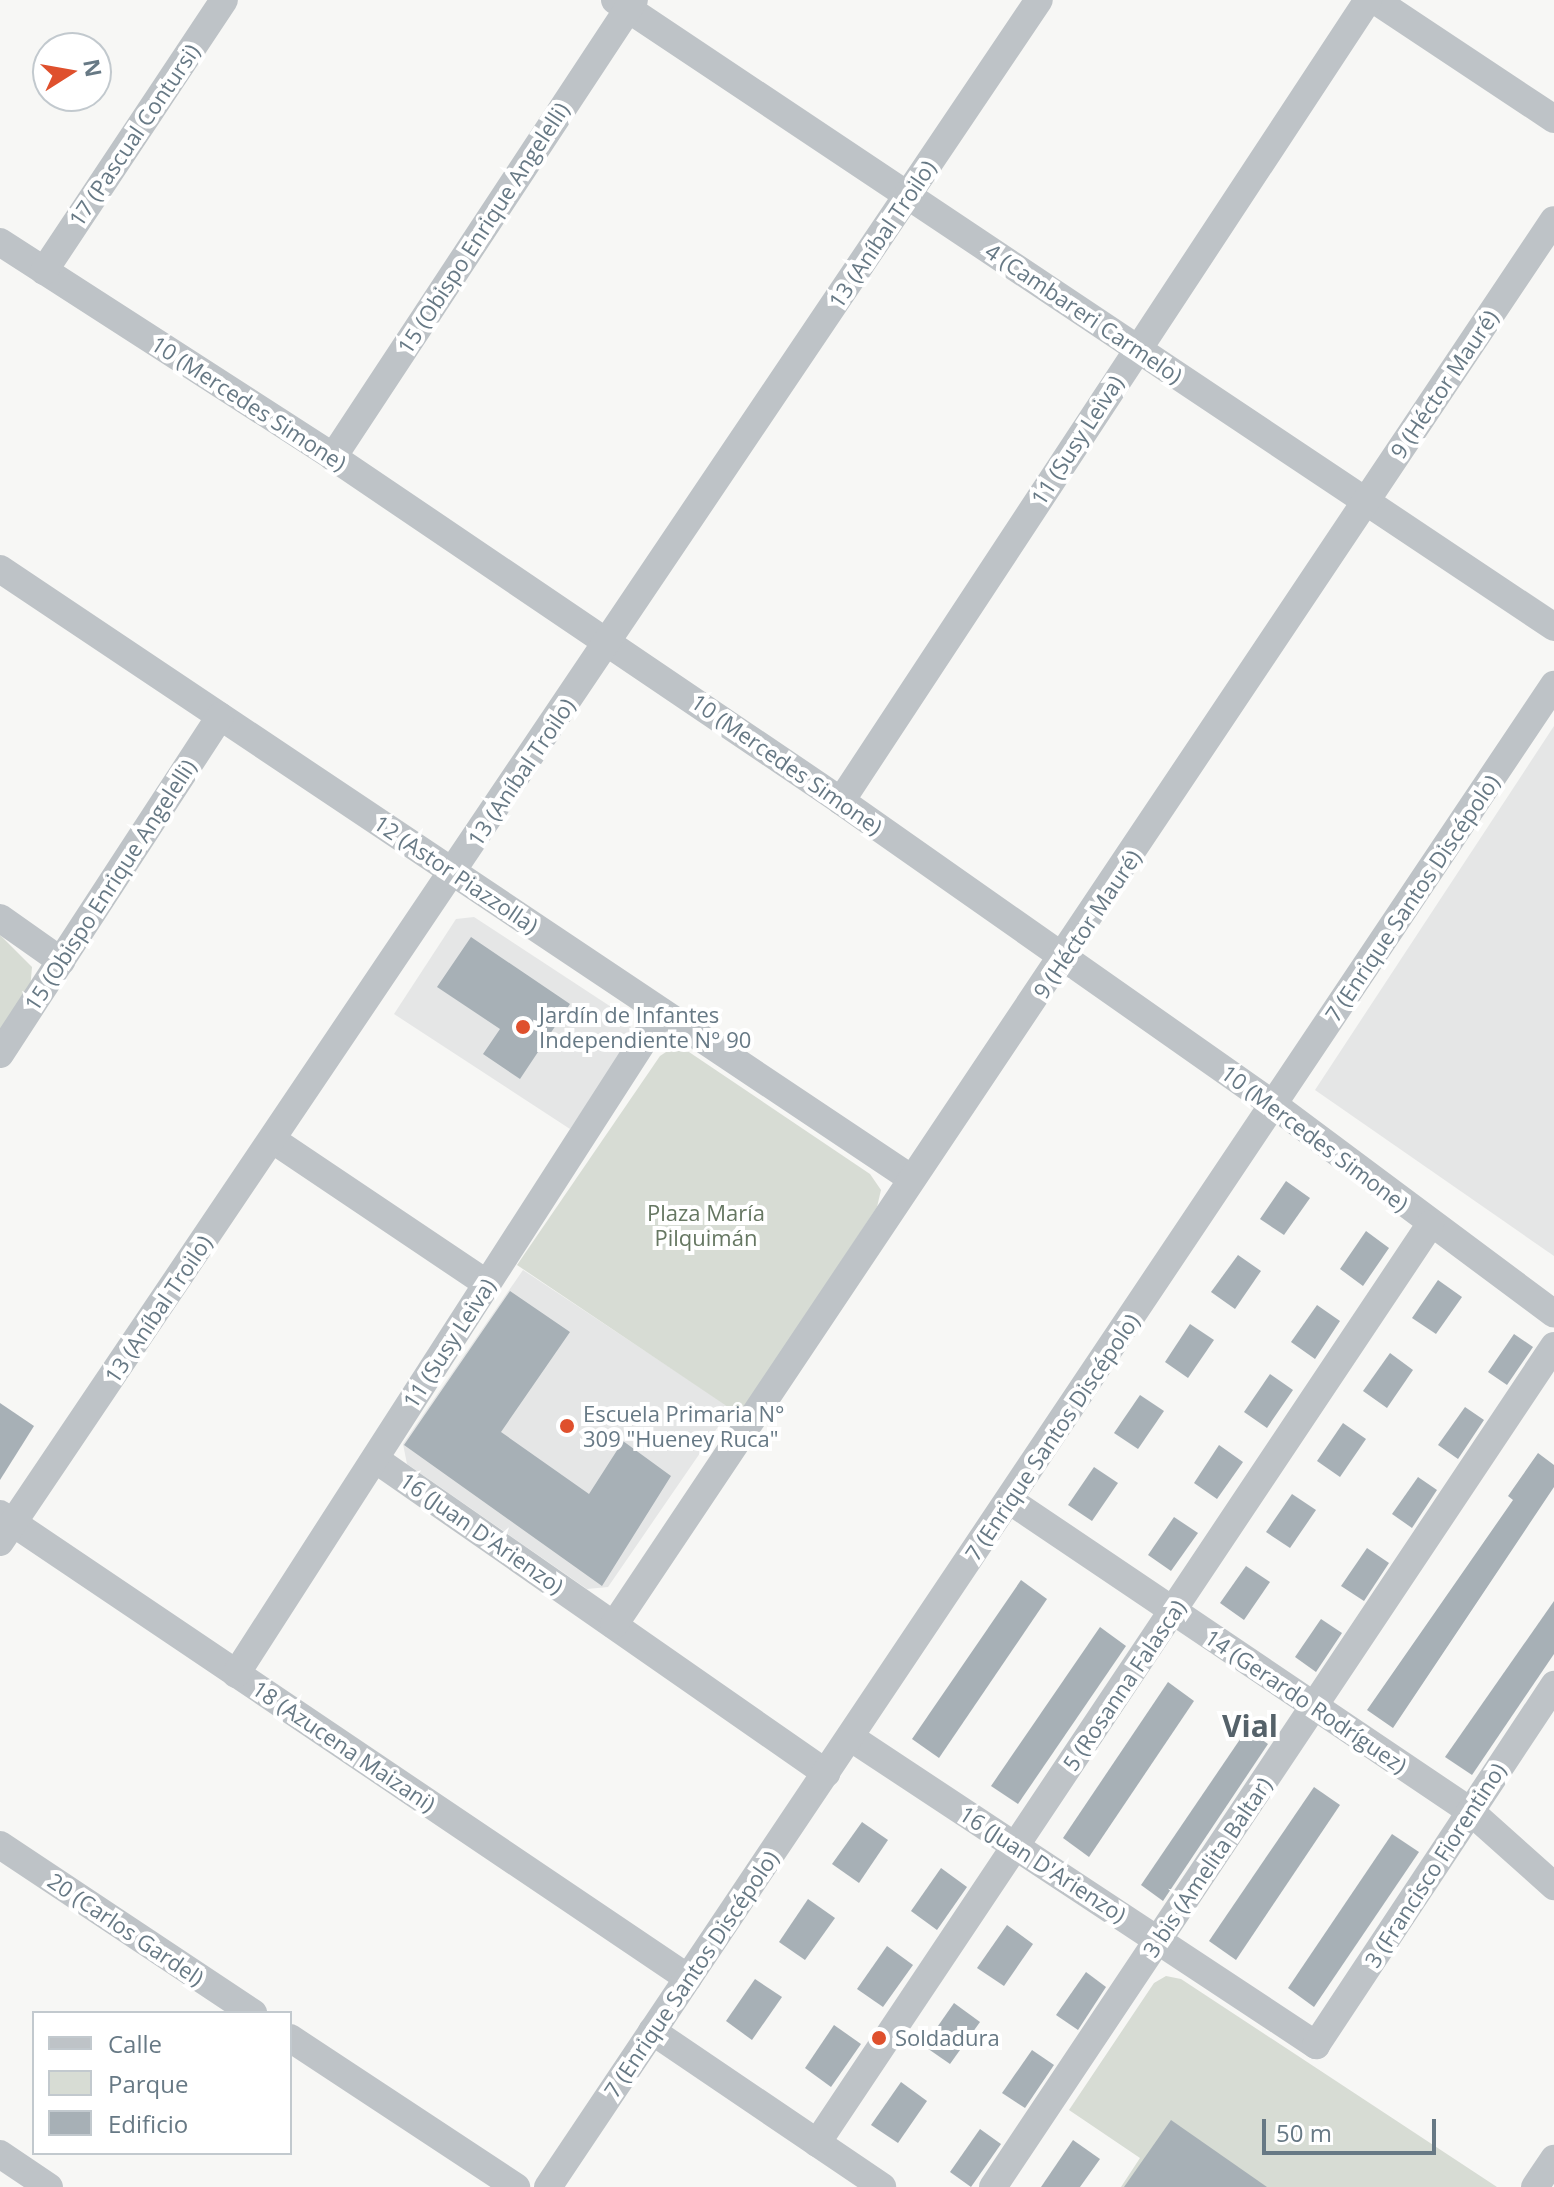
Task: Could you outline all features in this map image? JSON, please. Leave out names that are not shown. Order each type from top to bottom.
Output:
[{"type":"street","name":"17 (Pascual Contursi)","points":[[44,271],[224,0]]},
{"type":"street","name":"13 (Aníbal Troilo)","points":[[4,1526],[273,1140],[1039,0]]},
{"type":"street","name":"11 (Susy Leiva)","points":[[841,801],[1368,0]]},
{"type":"street","points":[[1375,0],[1554,119]]},
{"type":"street","name":"4 (Cambareri Carmelo)","points":[[626,3],[908,196],[1554,627]]},
{"type":"street","name":"15 (Obispo Enrique Angelelli)","points":[[333,457],[626,3]]},
{"type":"street","name":"9 (Héctor Mauré)","points":[[614,1625],[912,1179],[1066,958],[1554,220]]},
{"type":"street","name":"10 (Mercedes Simone)","points":[[0,242],[333,457],[841,801],[1274,1105],[1430,1225],[1554,1314]]},
{"type":"street","name":"12 (Astor Piazzolla)","points":[[0,569],[912,1179]]},
{"type":"street","name":"7 (Enrique Santos Discépolo)","points":[[548,2187],[1554,685]]},
{"type":"street","name":"15 (Obispo Enrique Angelelli)","points":[[0,1054],[220,716]]},
{"type":"street","points":[[0,918],[61,961]]},
{"type":"street","name":"11 (Susy Leiva)","points":[[236,1674],[662,1012]]},
{"type":"street","points":[[273,1140],[487,1284]]},
{"type":"street","name":"5 (Rosanna Falasca)","points":[[817,2143],[1430,1225]]},
{"type":"street","name":"3 bis (Amelita Baltar)","points":[[993,2187],[1554,1346]]},
{"type":"street","name":"16 (Juan D'Arienzo)","points":[[375,1459],[826,1773]]},
{"type":"street","name":"14 (Gerardo Rodríguez)","points":[[1009,1500],[1470,1811],[1554,1886]]},
{"type":"street","name":"18 (Azucena Maizani)","points":[[4,1526],[236,1674],[688,1978]]},
{"type":"street","name":"3 (Francisco Fiorentino)","points":[[1316,2045],[1554,1685]]},
{"type":"street","name":"16 (Juan D'Arienzo)","points":[[850,1737],[1316,2045]]},
{"type":"street","name":"20 (Carlos Gardel)","points":[[0,1845],[250,2011]]},
{"type":"street","points":[[652,2031],[882,2187]]},
{"type":"street","points":[[292,2039],[516,2187]]},
{"type":"street","points":[[0,2154],[49,2187]]},
{"type":"street","points":[[1535,2187],[1554,2159]]},
{"type":"shaded area","points":[[1554,726],[1554,1256],[1315,1090]]},
{"type":"shaded area","name":"Jardín de Infantes Independiente N° 90","points":[[474,917],[628,1018],[633,1036],[570,1129],[394,1014],[456,919]]},
{"type":"shaded area","name":"Escuela Primaria N° 309 \"Hueney Ruca\"","points":[[523,1270],[731,1408],[608,1587],[587,1589],[407,1464],[403,1444]]},
{"type":"green space","points":[[0,935],[32,967],[30,990],[0,1034]]},
{"type":"green space","name":"Plaza María Pilquimán","points":[[672,1048],[689,1052],[870,1174],[881,1190],[877,1207],[740,1415],[517,1265],[660,1056]]},
{"type":"green space","points":[[1166,1976],[1181,1979],[1497,2187],[1121,2187],[1140,2158],[1069,2110],[1154,1983]]},
{"type":"building","name":"Jardín de Infantes Independiente N° 90","points":[[471,937],[570,1004],[520,1079],[483,1054],[500,1029],[437,987]]},
{"type":"building","points":[[1286,1181],[1310,1198],[1284,1235],[1260,1219]]},
{"type":"building","points":[[1366,1231],[1389,1248],[1363,1286],[1340,1269]]},
{"type":"building","points":[[1238,1255],[1261,1271],[1235,1309],[1211,1292]]},
{"type":"building","points":[[1438,1280],[1462,1297],[1436,1334],[1412,1318]]},
{"type":"building","name":"Escuela Primaria N° 309 \"Hueney Ruca\"","points":[[510,1291],[570,1332],[501,1432],[589,1494],[623,1441],[671,1476],[602,1586],[404,1445]]},
{"type":"building","points":[[1317,1305],[1340,1321],[1315,1359],[1291,1342]]},
{"type":"building","points":[[1190,1324],[1214,1340],[1188,1378],[1165,1362]]},
{"type":"building","points":[[1514,1334],[1533,1347],[1507,1385],[1488,1372]]},
{"type":"building","points":[[1390,1353],[1413,1370],[1387,1408],[1363,1391]]},
{"type":"building","points":[[1270,1374],[1293,1390],[1267,1428],[1244,1412]]},
{"type":"building","points":[[1140,1395],[1164,1411],[1138,1449],[1114,1433]]},
{"type":"building","points":[[0,1403],[34,1426],[0,1480]]},
{"type":"building","points":[[1465,1407],[1484,1420],[1458,1459],[1438,1445]]},
{"type":"building","points":[[1343,1423],[1366,1439],[1340,1477],[1317,1461]]},
{"type":"building","points":[[1219,1445],[1243,1462],[1217,1499],[1194,1483]]},
{"type":"building","points":[[1538,1453],[1554,1465],[1554,1487],[1393,1728],[1367,1710],[1513,1500],[1508,1496]]},
{"type":"building","points":[[1094,1467],[1118,1483],[1092,1521],[1068,1505]]},
{"type":"building","points":[[1418,1477],[1437,1490],[1412,1528],[1392,1514]]},
{"type":"building","points":[[1292,1494],[1316,1510],[1290,1548],[1266,1532]]},
{"type":"building","points":[[1174,1517],[1198,1533],[1171,1571],[1148,1555]]},
{"type":"building","points":[[1367,1548],[1389,1563],[1364,1601],[1341,1586]]},
{"type":"building","points":[[1246,1566],[1270,1582],[1244,1620],[1220,1603]]},
{"type":"building","points":[[1021,1580],[1047,1599],[939,1758],[912,1739]]},
{"type":"building","points":[[1554,1601],[1554,1654],[1472,1775],[1445,1757]]},
{"type":"building","points":[[1321,1619],[1342,1633],[1316,1672],[1295,1657]]},
{"type":"building","points":[[1100,1627],[1126,1646],[1018,1804],[991,1786]]},
{"type":"building","points":[[1168,1682],[1194,1701],[1089,1857],[1063,1838]]},
{"type":"building","points":[[1247,1729],[1268,1744],[1163,1901],[1141,1885]]},
{"type":"building","points":[[1314,1787],[1340,1805],[1236,1960],[1209,1941]]},
{"type":"building","points":[[862,1822],[888,1840],[859,1883],[832,1864]]},
{"type":"building","points":[[1392,1834],[1419,1852],[1314,2007],[1288,1988]]},
{"type":"building","points":[[941,1868],[967,1887],[937,1930],[911,1911]]},
{"type":"building","points":[[808,1899],[835,1918],[805,1960],[779,1942]]},
{"type":"building","points":[[1007,1925],[1033,1944],[1004,1986],[977,1968]]},
{"type":"building","points":[[887,1946],[913,1965],[883,2007],[857,1989]]},
{"type":"building","points":[[1086,1972],[1106,1987],[1078,2030],[1056,2015]]},
{"type":"building","points":[[755,1979],[782,1997],[752,2040],[726,2021]]},
{"type":"building","points":[[954,2003],[980,2022],[950,2064],[924,2046]]},
{"type":"building","points":[[834,2025],[861,2044],[831,2087],[805,2068]]},
{"type":"building","points":[[1032,2050],[1054,2065],[1025,2108],[1002,2093]]},
{"type":"building","points":[[901,2082],[927,2101],[898,2143],[871,2125]]},
{"type":"building","points":[[1171,2120],[1267,2187],[1124,2187]]},
{"type":"building","points":[[980,2129],[1001,2144],[971,2187],[950,2172]]},
{"type":"building","points":[[1073,2140],[1100,2159],[1080,2187],[1041,2187]]},
{"type":"place","name":"Jardín de Infantes Independiente N° 90","points":[[523,1027]]},
{"type":"place","name":"Escuela Primaria N° 309 \"Hueney Ruca\"","points":[[567,1426]]},
{"type":"place","name":"Soldadura","points":[[879,2038]]},
{"type":"district","name":"Vial","points":[[1250,1726]]}]
